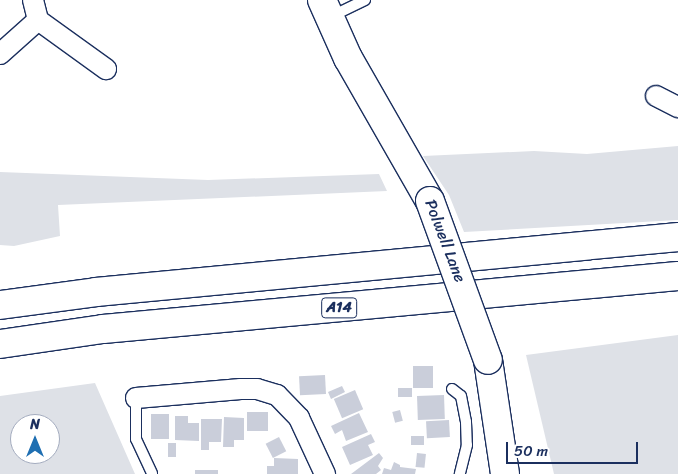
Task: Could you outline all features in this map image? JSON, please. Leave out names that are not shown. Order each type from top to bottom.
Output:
[{"type":"main road","name":"Polwell Lane","points":[[326,8],[348,58],[430,201],[488,360],[505,474]]},
{"type":"main road","points":[[0,305],[96,292],[678,237]]},
{"type":"main road","name":"A14","points":[[0,344],[103,329],[678,276]]},
{"type":"street","points":[[33,0],[38,20],[106,69]]},
{"type":"street","points":[[0,54],[38,20]]},
{"type":"street","points":[[656,96],[678,107]]},
{"type":"street","points":[[136,398],[249,389],[277,395],[299,418],[325,474]]},
{"type":"lane","points":[[326,8],[365,0]]},
{"type":"lane","points":[[452,390],[461,396],[466,422],[467,445],[460,474]]},
{"type":"lane","points":[[136,398],[136,439],[152,474]]},
{"type":"shaded area","points":[[678,146],[678,220],[464,232],[449,195],[423,156],[534,151],[587,154]]},
{"type":"shaded area","points":[[0,172],[208,180],[379,174],[387,191],[58,205],[60,236],[14,246],[0,245]]},
{"type":"shaded area","points":[[678,335],[678,474],[554,474],[526,355]]},
{"type":"shaded area","points":[[95,383],[135,474],[0,474],[0,396]]},
{"type":"building","points":[[413,366],[433,366],[433,388],[413,388]]},
{"type":"building","points":[[325,375],[326,394],[300,395],[299,376]]},
{"type":"building","points":[[342,386],[345,392],[331,399],[328,392]]},
{"type":"building","points":[[398,388],[412,388],[412,397],[398,397]]},
{"type":"building","points":[[355,390],[363,409],[342,418],[334,399]]},
{"type":"building","points":[[444,395],[445,419],[418,420],[417,396]]},
{"type":"building","points":[[400,410],[403,421],[395,423],[392,412]]},
{"type":"building","points":[[247,412],[268,412],[268,431],[247,431]]},
{"type":"building","points":[[359,413],[368,432],[346,441],[342,430],[335,434],[331,426]]},
{"type":"building","points":[[151,414],[169,414],[169,439],[151,439]]},
{"type":"building","points":[[175,416],[188,416],[188,423],[199,423],[199,441],[175,440]]},
{"type":"building","points":[[224,417],[244,418],[244,440],[234,440],[234,447],[223,447]]},
{"type":"building","points":[[201,419],[222,419],[221,442],[209,442],[209,450],[201,450]]},
{"type":"building","points":[[449,420],[450,437],[427,438],[426,421]]},
{"type":"building","points":[[371,434],[375,442],[368,445],[373,455],[350,465],[342,447]]},
{"type":"building","points":[[411,436],[424,436],[424,445],[411,445]]},
{"type":"building","points":[[279,437],[286,451],[273,458],[266,444]]},
{"type":"building","points":[[168,443],[176,443],[176,457],[168,457]]},
{"type":"building","points":[[379,453],[383,458],[378,466],[381,470],[376,474],[351,474]]},
{"type":"building","points":[[417,453],[426,454],[424,468],[416,467]]},
{"type":"building","points":[[274,458],[298,459],[298,474],[267,474],[267,466],[274,466]]},
{"type":"building","points":[[394,462],[400,465],[400,467],[416,469],[415,474],[382,474],[384,468],[391,470]]},
{"type":"building","points":[[195,470],[218,470],[218,474],[195,474]]}]
